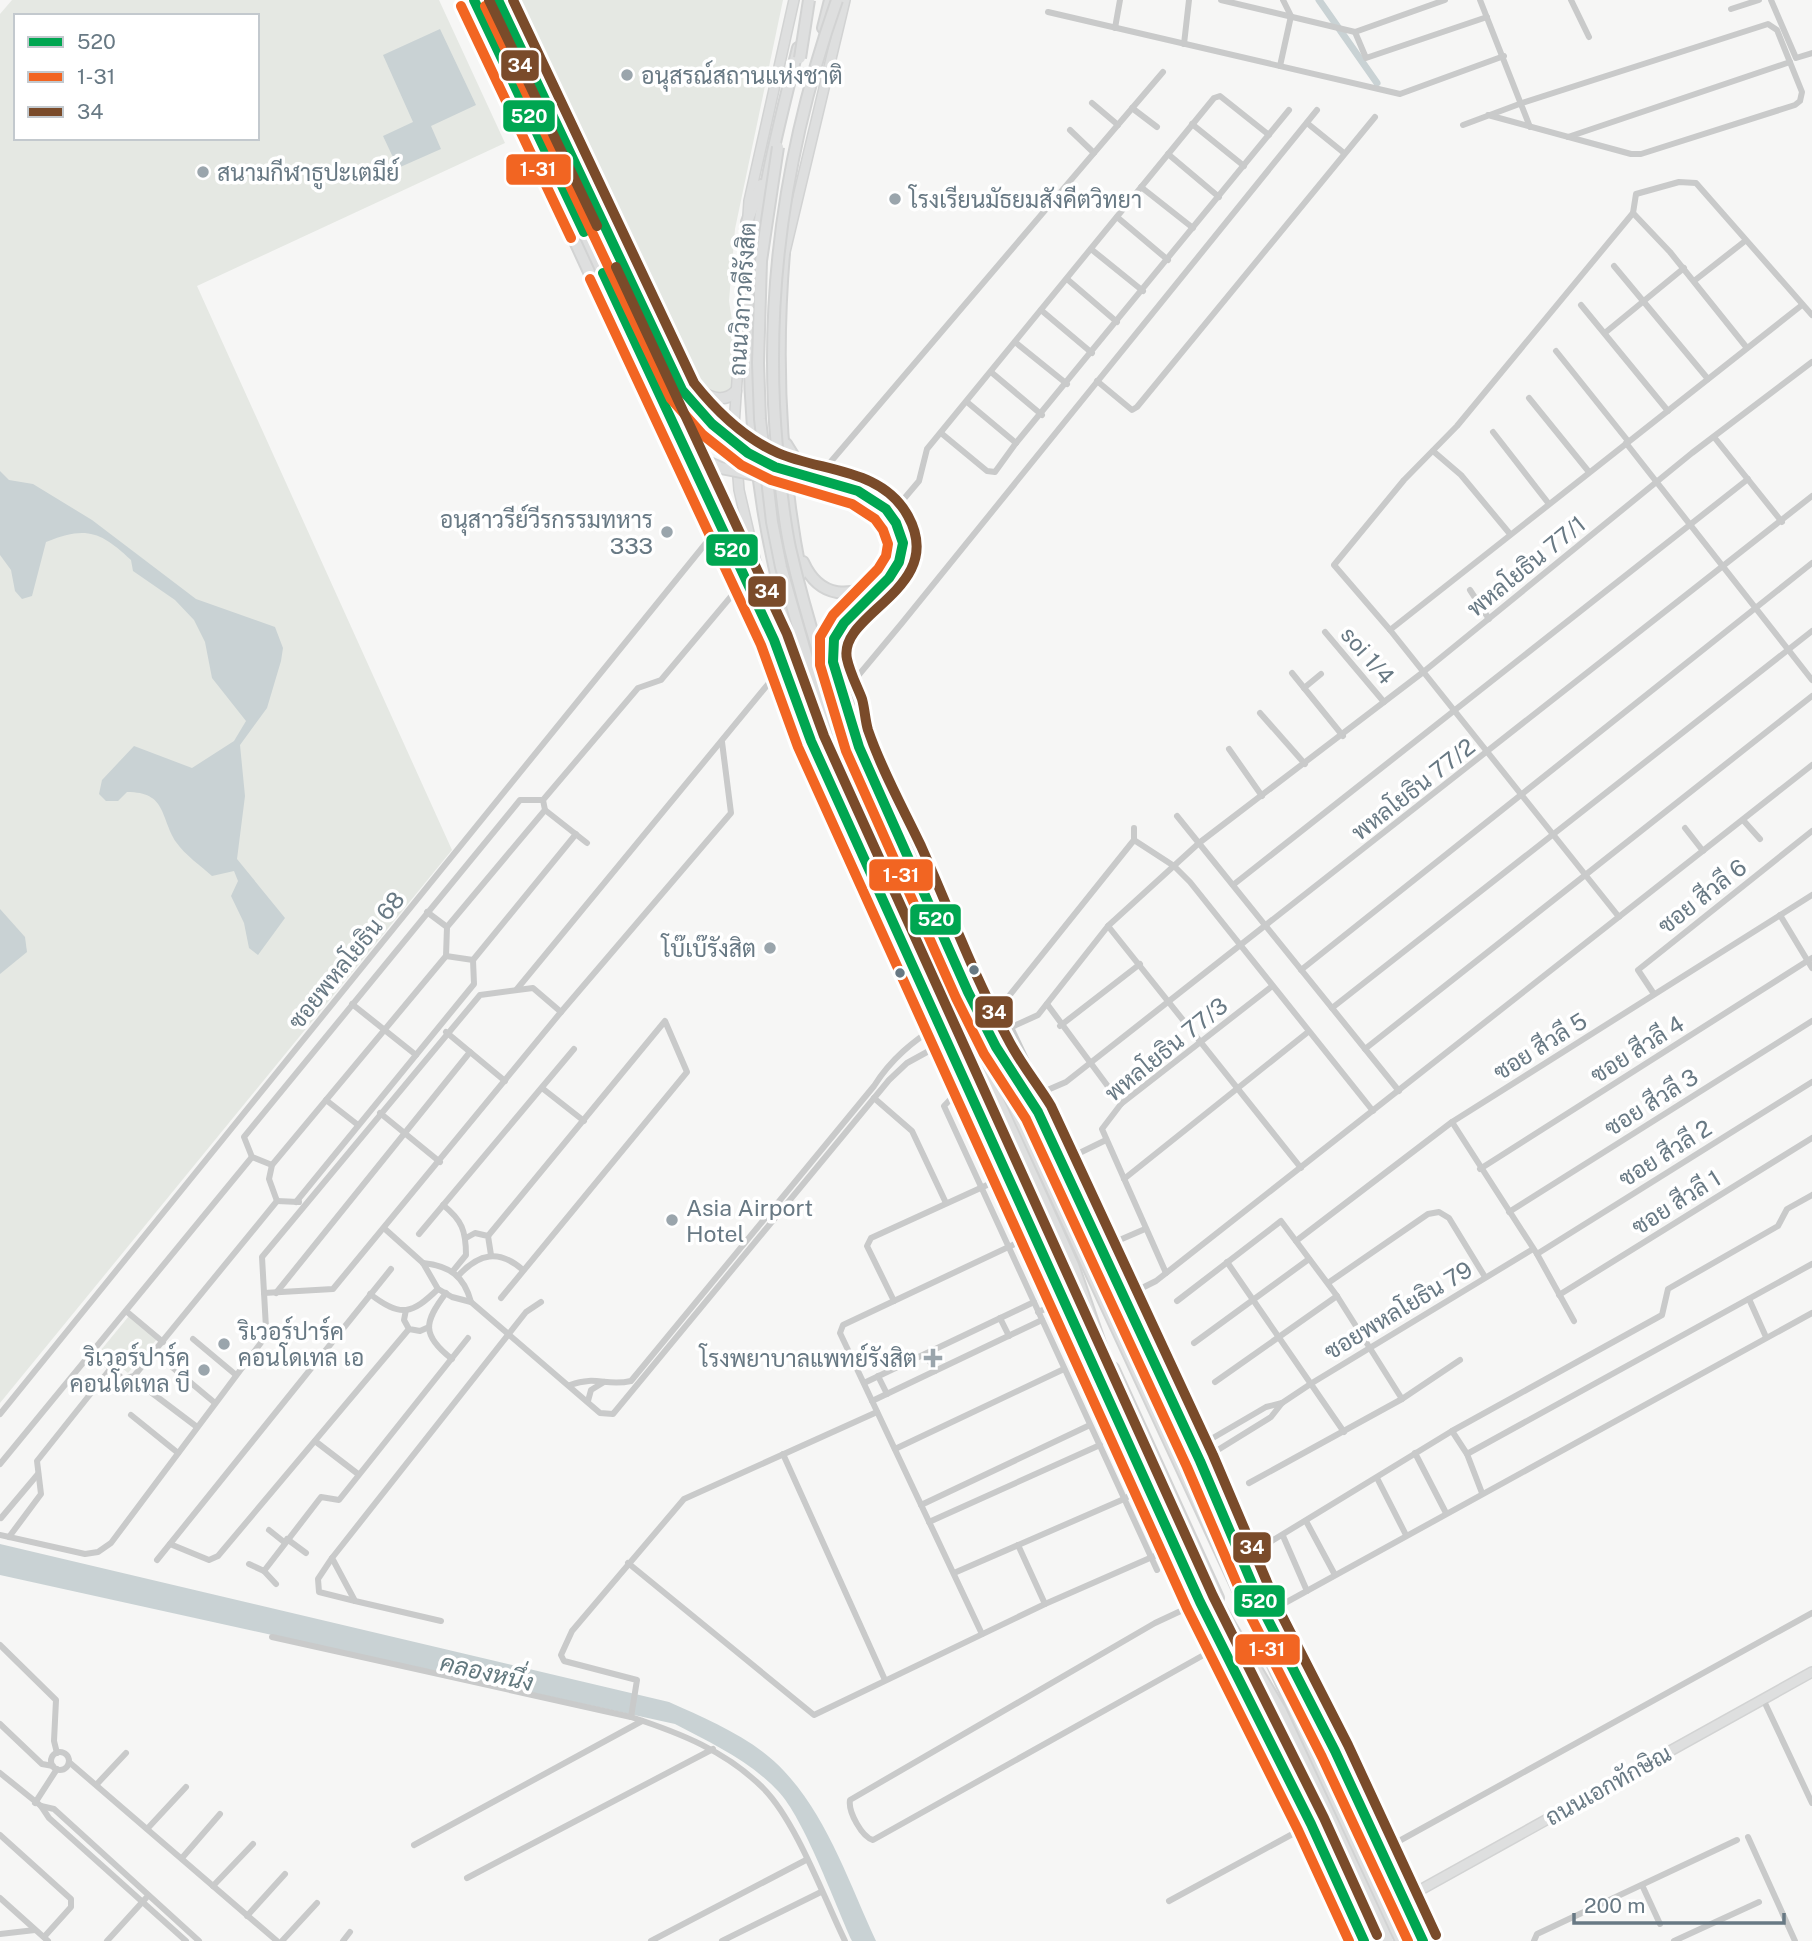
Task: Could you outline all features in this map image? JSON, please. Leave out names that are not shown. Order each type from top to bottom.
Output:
[{"type":"highway","points":[[472,0],[475,34],[561,211],[647,398],[674,440],[699,458],[721,468],[845,495],[868,507],[886,526],[893,548],[886,567],[867,587],[843,592],[832,591],[816,582],[796,547]]},
{"type":"highway","points":[[811,0],[766,215],[761,261],[758,363],[764,467],[772,522],[802,642],[863,803],[1073,1265],[1128,1424],[1157,1490],[1182,1544],[1280,1711],[1388,1941]]},
{"type":"highway","name":"ถนนวิภาวดีรังสิต","points":[[811,0],[768,169],[751,300],[750,355],[757,464],[766,529],[781,599],[823,730],[1063,1259]]},
{"type":"highway","points":[[834,0],[799,121],[782,211],[775,272],[773,365],[777,445],[790,545],[822,662],[878,814],[1401,1941]]},
{"type":"highway","name":"ถนนวิภาวดีรังสิต","points":[[834,0],[790,189],[779,325],[781,431],[796,547],[824,663],[853,728]]},
{"type":"highway","points":[[549,158],[602,236],[682,390],[704,416],[748,452],[775,467],[849,488],[874,499],[896,523],[902,536],[902,551],[895,569],[850,618],[833,642],[832,656],[853,728],[1409,1941]]},
{"type":"highway","points":[[747,222],[768,169]]},
{"type":"highway","points":[[580,170],[602,236],[685,411],[699,428],[730,453],[787,481]]},
{"type":"highway","points":[[781,431],[793,460],[799,466],[858,481],[882,494],[897,507],[913,544],[909,564],[900,582],[850,632],[841,649],[836,671]]},
{"type":"highway","points":[[1023,1206],[1063,1259],[1376,1941]]},
{"type":"main road","points":[[472,0],[549,158],[744,581],[774,640]]},
{"type":"main road","points":[[498,0],[580,170],[610,216],[696,388],[716,422],[716,435],[704,440],[676,430]]},
{"type":"main road","name":"ถนนวิภาวดีรังสิต","points":[[794,0],[760,141],[747,222],[736,391],[734,458],[774,640],[811,741],[1036,1234],[1175,1547],[1223,1650],[1311,1824],[1364,1941]]},
{"type":"main road","name":"ถนนวิภาวดีรังสิต","points":[[784,256],[845,0]]},
{"type":"main road","points":[[696,388],[719,398],[732,396],[736,391]]},
{"type":"main road","points":[[1011,1073],[1029,1098],[1061,1162],[1200,1461],[1265,1614],[1423,1941]]},
{"type":"main road","name":"ถนนเอกทักษิณ","points":[[1404,1899],[1812,1672]]},
{"type":"street","points":[[1115,28],[1120,0]]},
{"type":"street","points":[[1184,44],[1189,0]]},
{"type":"street","points":[[1221,0],[1355,32],[1445,0]]},
{"type":"street","points":[[1258,8],[1266,0]]},
{"type":"street","points":[[1280,66],[1291,16],[1283,0]]},
{"type":"street","points":[[1480,0],[1530,128]]},
{"type":"street","points":[[1571,0],[1589,37]]},
{"type":"street","points":[[1731,9],[1759,0]]},
{"type":"street","points":[[1771,0],[1796,58],[1812,53]]},
{"type":"street","points":[[1048,12],[1400,94],[1504,57]]},
{"type":"street","points":[[1355,32],[1366,58],[1487,17]]},
{"type":"street","points":[[1463,125],[1489,115],[1522,103],[1768,24],[1777,30],[1802,92],[1800,101],[1795,105],[1641,154],[1631,154],[1489,115]]},
{"type":"street","points":[[1568,136],[1790,62]]},
{"type":"street","points":[[822,472],[1163,72]]},
{"type":"street","points":[[897,507],[919,481],[927,450],[1214,98],[1220,96],[1269,135]]},
{"type":"street","points":[[1093,103],[1118,125]]},
{"type":"street","points":[[1132,108],[1157,127]]},
{"type":"street","points":[[941,433],[991,473],[995,472],[1289,110]]},
{"type":"street","points":[[843,689],[852,683],[902,623],[1317,110]]},
{"type":"street","points":[[1097,381],[1132,410],[1137,407],[1375,117]]},
{"type":"street","points":[[1307,122],[1344,153]]},
{"type":"street","points":[[1192,124],[1244,166]]},
{"type":"street","points":[[1070,130],[1094,153]]},
{"type":"street","points":[[1168,154],[1219,197]]},
{"type":"street","points":[[1619,917],[1422,673],[1390,629],[1334,565],[1633,213],[1636,194],[1679,182],[1696,183],[1812,315]]},
{"type":"street","points":[[1142,187],[1193,228]]},
{"type":"street","points":[[1633,213],[1684,268],[1747,348]]},
{"type":"street","points":[[1117,217],[1168,260]]},
{"type":"street","points":[[1694,281],[1745,241]]},
{"type":"street","points":[[1091,249],[1143,291]]},
{"type":"street","points":[[1614,266],[1708,379]]},
{"type":"street","points":[[1606,332],[1646,302],[1684,268]]},
{"type":"street","points":[[1067,279],[1117,322]]},
{"type":"street","points":[[1581,305],[1606,332],[1668,411]]},
{"type":"street","points":[[1390,629],[1802,305]]},
{"type":"street","points":[[1041,310],[1092,353]]},
{"type":"street","points":[[1015,342],[1067,384]]},
{"type":"street","points":[[1556,351],[1812,681]]},
{"type":"street","name":"พหลโยธิน 77/1","points":[[1199,843],[1343,736],[1657,482],[1812,362]]},
{"type":"street","points":[[991,372],[1042,415]]},
{"type":"street","points":[[1529,398],[1589,472]]},
{"type":"street","points":[[967,402],[1016,443]]},
{"type":"street","points":[[1493,432],[1549,504]]},
{"type":"street","points":[[1714,437],[1782,522]]},
{"type":"street","points":[[1433,451],[1461,475],[1510,534]]},
{"type":"street","points":[[1233,885],[1748,479]]},
{"type":"street","name":"พหลโยธิน 77/2","points":[[1029,1098],[1066,1082],[1812,496]]},
{"type":"street","name":"ซอยพหลโยธิน 68","points":[[0,1414],[719,527]]},
{"type":"street","points":[[1301,970],[1812,563]]},
{"type":"street","points":[[277,1201],[269,1179],[272,1165],[446,956],[447,927],[545,810],[544,800],[638,688],[661,680],[744,581]]},
{"type":"street","points":[[1471,590],[1489,619]]},
{"type":"street","points":[[1332,1008],[1812,631]]},
{"type":"street","name":"soi 1/4","points":[[1325,632],[1384,702]]},
{"type":"street","points":[[517,989],[783,666]]},
{"type":"street","points":[[1292,673],[1343,736]]},
{"type":"street","points":[[1304,688],[1321,674]]},
{"type":"street","points":[[1365,1049],[1812,696]]},
{"type":"street","points":[[1260,713],[1305,764]]},
{"type":"street","points":[[264,1293],[333,1289],[385,1229],[561,1012],[732,812],[723,742]]},
{"type":"street","points":[[1229,749],[1262,796]]},
{"type":"street","points":[[1124,1297],[1166,1273],[1812,765]]},
{"type":"street","points":[[272,1165],[252,1157],[244,1137],[520,800],[544,800]]},
{"type":"street","points":[[545,810],[587,843]]},
{"type":"street","points":[[1177,816],[1399,1091]]},
{"type":"street","points":[[1743,820],[1760,839]]},
{"type":"street","points":[[985,1021],[1001,1006],[1134,840],[1134,828]]},
{"type":"street","points":[[1685,828],[1703,851]]},
{"type":"street","name":"ซอย สีวลี 6","points":[[1654,994],[1637,970],[1812,831]]},
{"type":"street","points":[[296,1202],[474,985],[473,960],[576,834]]},
{"type":"street","points":[[1134,840],[1174,866],[1373,1111]]},
{"type":"street","points":[[992,1036],[1038,1015],[1108,926],[1199,843]]},
{"type":"street","name":"ซอย สีวลี 5","points":[[1296,1241],[1452,1122],[1812,895]]},
{"type":"street","points":[[427,912],[447,927]]},
{"type":"street","points":[[1780,915],[1810,962]]},
{"type":"street","points":[[1108,926],[1301,1168]]},
{"type":"street","points":[[446,956],[473,960]]},
{"type":"street","name":"ซอย สีวลี 4","points":[[1480,1169],[1810,962]]},
{"type":"street","points":[[1060,1026],[1140,964]]},
{"type":"street","name":"พหลโยธิน 77/3","points":[[1107,1140],[1102,1129],[1104,1123],[1121,1104],[1271,987]]},
{"type":"street","points":[[0,1535],[85,1553],[98,1552],[111,1543],[265,1335],[261,1257],[446,1032],[480,995],[533,988],[561,1012]]},
{"type":"street","points":[[352,1004],[416,1055]]},
{"type":"street","points":[[1047,1004],[1060,1026],[1121,1104]]},
{"type":"street","points":[[1001,1006],[1257,1550],[1452,1431],[1662,1315],[1668,1289],[1778,1226],[1787,1209],[1812,1195]]},
{"type":"street","points":[[491,1255],[488,1236],[665,1021],[687,1072],[501,1298]]},
{"type":"street","name":"ซอย สีวลี 3","points":[[1509,1212],[1812,1021]]},
{"type":"street","points":[[570,1385],[588,1378],[617,1384],[631,1381],[874,1086],[885,1069],[904,1049],[940,1024]]},
{"type":"street","points":[[446,1032],[505,1081]]},
{"type":"street","points":[[1124,1179],[1308,1032]]},
{"type":"street","points":[[385,1229],[423,1263],[438,1289],[471,1302],[544,1368],[570,1385],[600,1413],[613,1414],[874,1098],[912,1060],[947,1041]]},
{"type":"street","points":[[419,1234],[574,1049]]},
{"type":"street","points":[[904,1049],[912,1060]]},
{"type":"street","points":[[275,1293],[470,1052]]},
{"type":"street","points":[[967,1082],[944,1106],[1157,1570]]},
{"type":"street","name":"ซอย สีวลี 2","points":[[1535,1252],[1812,1082]]},
{"type":"street","points":[[542,1088],[584,1121]]},
{"type":"street","points":[[874,1098],[912,1130],[946,1203]]},
{"type":"street","points":[[326,1100],[358,1125]]},
{"type":"street","points":[[380,1113],[440,1162]]},
{"type":"street","points":[[1452,1122],[1535,1252],[1574,1321]]},
{"type":"street","name":"ซอย สีวลี 1","points":[[1559,1295],[1812,1138]]},
{"type":"street","points":[[1061,1162],[1107,1140],[1166,1273]]},
{"type":"street","points":[[0,1464],[252,1157]]},
{"type":"street","points":[[894,1301],[867,1246],[871,1238],[1009,1175]]},
{"type":"street","points":[[277,1201],[306,1203]]},
{"type":"street","points":[[92,1352],[123,1378],[131,1379],[277,1201]]},
{"type":"street","points":[[443,1205],[460,1219],[466,1238],[466,1255],[456,1273]]},
{"type":"street","points":[[1328,1283],[1428,1214],[1439,1212],[1449,1218],[1485,1277]]},
{"type":"street","points":[[1177,1301],[1281,1220],[1337,1296],[1402,1399]]},
{"type":"street","points":[[1101,1248],[1145,1229]]},
{"type":"street","points":[[466,1238],[475,1233],[488,1236]]},
{"type":"street","points":[[982,1634],[840,1333],[843,1325],[1036,1234]]},
{"type":"street","name":"ซอยพหลโยธิน 79","points":[[1200,1461],[1271,1417],[1282,1404],[1312,1383],[1485,1277],[1535,1252]]},
{"type":"street","points":[[456,1273],[472,1260],[491,1255],[511,1259],[523,1270]]},
{"type":"street","points":[[1194,1343],[1309,1259]]},
{"type":"street","points":[[1227,1262],[1344,1432]]},
{"type":"street","points":[[423,1263],[440,1265],[456,1273],[466,1284],[471,1302]]},
{"type":"street","points":[[1467,1454],[1812,1264]]},
{"type":"street","points":[[157,1560],[391,1269]]},
{"type":"street","points":[[370,1294],[386,1307],[406,1310],[418,1308],[438,1289]]},
{"type":"street","points":[[446,1293],[429,1315],[429,1327],[434,1345],[452,1359]]},
{"type":"street","points":[[1214,1381],[1337,1296]]},
{"type":"street","points":[[1749,1299],[1766,1337]]},
{"type":"street","points":[[864,1383],[1034,1301]]},
{"type":"street","points":[[1038,1312],[1064,1301]]},
{"type":"street","points":[[441,1621],[319,1592],[318,1579],[526,1312],[541,1302]]},
{"type":"street","points":[[406,1310],[404,1320],[409,1329],[419,1331],[429,1327]]},
{"type":"street","points":[[126,1311],[163,1342]]},
{"type":"street","points":[[1265,1614],[1812,1312]]},
{"type":"street","points":[[1000,1318],[1009,1336]]},
{"type":"street","points":[[872,1401],[1042,1320]]},
{"type":"street","points":[[170,1544],[203,1559],[214,1560],[409,1329]]},
{"type":"street","points":[[264,1571],[285,1540],[321,1497],[339,1500],[468,1338]]},
{"type":"street","points":[[194,1339],[236,1375]]},
{"type":"street","points":[[926,1354],[935,1371]]},
{"type":"street","points":[[1249,1483],[1402,1399],[1460,1360]]},
{"type":"street","points":[[172,1367],[215,1403]]},
{"type":"street","points":[[9,1537],[41,1494],[37,1461],[111,1368]]},
{"type":"street","points":[[895,1449],[1064,1369]]},
{"type":"street","points":[[878,1376],[887,1394]]},
{"type":"street","points":[[588,1401],[591,1390],[604,1382]]},
{"type":"street","points":[[152,1393],[197,1427]]},
{"type":"street","name":"ซอยพหลโยธิน 79","points":[[1194,1449],[1266,1407],[1282,1404]]},
{"type":"street","points":[[631,1716],[638,1681],[564,1661],[561,1656],[572,1631],[684,1499],[877,1412]]},
{"type":"street","points":[[131,1415],[178,1453]]},
{"type":"street","points":[[921,1504],[1090,1425]]},
{"type":"street","points":[[1231,1427],[1238,1437]]},
{"type":"street","points":[[1452,1431],[1467,1454],[1482,1493]]},
{"type":"street","points":[[315,1441],[358,1474]]},
{"type":"street","points":[[929,1522],[1100,1445]]},
{"type":"street","points":[[1415,1453],[1446,1513]]},
{"type":"street","points":[[783,1454],[885,1681]]},
{"type":"street","points":[[1,1518],[38,1474]]},
{"type":"street","points":[[1377,1478],[1406,1535]]},
{"type":"street","points":[[954,1573],[1124,1499],[1147,1485]]},
{"type":"street","points":[[1306,1521],[1335,1575]]},
{"type":"street","points":[[270,1530],[306,1553]]},
{"type":"street","points":[[1283,1536],[1307,1591]]},
{"type":"street","points":[[1018,1545],[1045,1604]]},
{"type":"street","points":[[628,1563],[814,1715],[1045,1604],[1175,1547]]},
{"type":"street","points":[[332,1558],[355,1601]]},
{"type":"street","points":[[249,1564],[275,1579],[276,1584]]},
{"type":"street","points":[[1174,1583],[1219,1670]]},
{"type":"street","points":[[1200,1602],[1156,1623],[850,1800],[849,1807],[867,1837],[873,1840],[1209,1651],[1223,1650]]},
{"type":"street","points":[[1381,1851],[1812,1614]]},
{"type":"street","points":[[272,1637],[631,1716],[713,1749],[765,1789],[789,1826],[842,1940]]},
{"type":"street","points":[[1,1649],[55,1700],[57,1753],[52,1760],[55,1768],[38,1804]]},
{"type":"street","points":[[1763,1699],[1812,1802]]},
{"type":"street","points":[[414,1845],[642,1721]]},
{"type":"street","points":[[0,1724],[43,1764],[65,1768],[69,1762]]},
{"type":"street","points":[[467,1878],[713,1749]]},
{"type":"street","points":[[57,1753],[64,1754],[69,1762],[277,1941]]},
{"type":"street","points":[[97,1784],[126,1753]]},
{"type":"street","points":[[0,1773],[38,1804],[49,1818],[186,1941]]},
{"type":"street","points":[[148,1828],[186,1787]]},
{"type":"street","points":[[38,1804],[54,1809],[199,1941]]},
{"type":"street","points":[[181,1858],[220,1814]]},
{"type":"street","points":[[1169,1901],[1311,1824]]},
{"type":"street","points":[[0,1835],[71,1899],[71,1907],[46,1939],[0,1898]]},
{"type":"street","points":[[1748,1837],[1795,1941]]},
{"type":"street","points":[[1534,1941],[1537,1934],[1737,1840]]},
{"type":"street","points":[[213,1886],[253,1844]]},
{"type":"street","points":[[651,1941],[806,1860]]},
{"type":"street","points":[[247,1916],[285,1874]]},
{"type":"street","points":[[1642,1885],[1660,1924]]},
{"type":"street","points":[[722,1941],[821,1892]]},
{"type":"street","points":[[112,1939],[149,1895]]},
{"type":"street","points":[[1674,1941],[1759,1902]]},
{"type":"street","points":[[282,1941],[317,1903]]},
{"type":"street","points":[[0,1934],[35,1930]]},
{"type":"street","points":[[343,1941],[350,1932]]},
{"type":"shaded area","points":[[12,0],[439,0],[505,143],[197,286],[452,850],[0,1403],[0,14]]},
{"type":"shaded area","points":[[506,0],[783,0],[735,229],[729,301],[739,366],[730,395],[711,397],[696,384]]},
{"type":"shaded area","points":[[129,1316],[157,1339],[128,1373],[101,1350]]},
{"type":"water","points":[[440,29],[476,105],[431,126],[441,149],[398,168],[383,136],[413,122],[383,55]]},
{"type":"water","points":[[0,471],[9,480],[33,484],[92,520],[196,599],[275,627],[283,648],[281,661],[267,708],[240,745],[245,796],[237,859],[285,918],[258,955],[249,948],[244,923],[231,896],[238,881],[234,871],[212,876],[193,860],[176,842],[156,801],[149,796],[127,792],[118,801],[106,801],[99,794],[102,780],[134,746],[192,768],[234,741],[246,721],[212,678],[205,642],[194,620],[175,600],[133,571],[131,560],[120,550],[92,534],[72,534],[46,542],[32,596],[22,599],[15,591],[11,570],[0,555]]},
{"type":"water","points":[[0,909],[25,937],[27,952],[0,974]]},
{"type":"water","name":"คลองหนึ่ง","points":[[0,1544],[669,1702],[745,1740],[784,1771],[813,1809],[825,1830],[876,1941],[852,1941],[808,1841],[778,1791],[743,1762],[675,1724],[0,1575]]},
{"type":"waterway","points":[[1319,0],[1377,83]]},
{"type":"transit line","name":"520","points":[[474,0],[584,232]]},
{"type":"transit line","name":"34","points":[[489,0],[597,226]]},
{"type":"transit line","name":"520","points":[[498,0],[682,390],[712,424],[748,453],[775,467],[858,491],[886,509],[896,523],[903,543],[899,562],[889,578],[844,623],[834,639],[833,662],[859,747],[968,992],[996,1047],[1038,1112],[1200,1461],[1265,1614],[1335,1751],[1423,1941]]},
{"type":"transit line","name":"34","points":[[513,0],[694,383],[722,414],[754,440],[778,453],[867,480],[897,500],[908,516],[916,541],[914,563],[904,581],[858,628],[848,643],[847,659],[862,699],[874,745],[996,1016],[1051,1106],[1213,1455],[1278,1608],[1348,1745],[1436,1935]]},
{"type":"transit line","name":"1-31","points":[[461,6],[571,238]]},
{"type":"transit line","name":"1-31","points":[[485,6],[671,399],[703,435],[741,465],[771,480],[852,504],[875,519],[883,530],[888,544],[886,556],[878,569],[833,615],[820,637],[820,665],[846,751],[956,998],[984,1054],[1026,1119],[1187,1467],[1252,1619],[1322,1757],[1408,1941]]},
{"type":"transit line","name":"34","points":[[616,267],[787,634],[824,736],[1213,1596],[1324,1818],[1377,1935]]},
{"type":"transit line","name":"520","points":[[603,273],[774,640],[811,741],[1200,1602],[1311,1824],[1364,1941]]},
{"type":"transit line","name":"1-31","points":[[590,279],[761,645],[798,747],[1187,1608],[1298,1830],[1349,1941]]},
{"type":"place","name":"อนุสรณ์สถานแห่งชาติ","points":[[627,75]]},
{"type":"place","name":"สนามกีฬาธูปะเตมีย์","points":[[203,172]]},
{"type":"place","name":"โรงเรียนมัธยมสังคีตวิทยา","points":[[895,199]]},
{"type":"place","name":"อนุสาวรีย์วีรกรรมทหาร 333","points":[[667,532]]},
{"type":"place","name":"โบ๊เบ๊รังสิต","points":[[770,948]]},
{"type":"place","name":"Asia Airport Hotel","points":[[672,1220]]},
{"type":"place","name":"ริเวอร์ปาร์ค คอนโดเทล เอ","points":[[224,1344]]},
{"type":"place","name":"โรงพยาบาลแพทย์รังสิต","points":[[933,1358]]},
{"type":"place","name":"ริเวอร์ปาร์ค คอนโดเทล บี","points":[[204,1370]]}]
